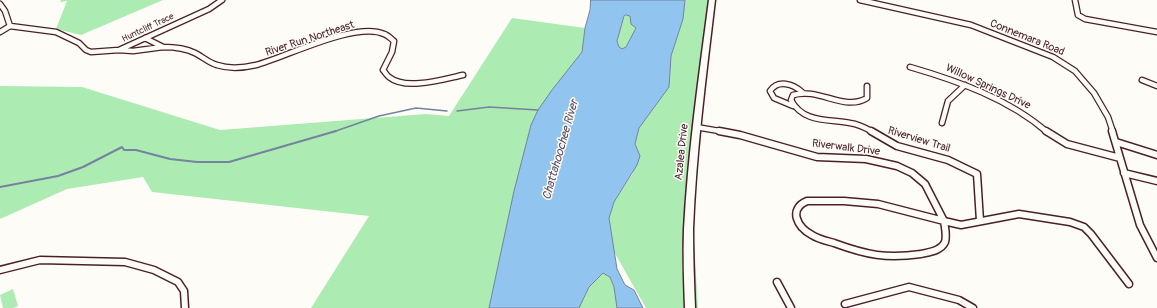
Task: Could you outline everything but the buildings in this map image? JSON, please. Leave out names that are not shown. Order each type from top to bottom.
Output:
[{"type":"street","name":"Huntcliff Trace","points":[[10,26],[56,32],[70,38],[91,52],[104,52],[119,50],[209,9],[222,0]]},
{"type":"street","name":"Azalea Drive","points":[[690,308],[688,275],[689,194],[712,0]]},
{"type":"street","name":"Connemara Road","points":[[860,0],[971,25],[1046,54],[1066,64],[1081,76],[1101,103],[1108,117],[1140,225],[1157,258]]},
{"type":"street","points":[[1075,0],[1078,15],[1080,17],[1095,22],[1157,32]]},
{"type":"street","points":[[0,32],[10,26],[6,20],[2,3]]},
{"type":"street","name":"River Run Northeast","points":[[119,50],[134,52],[163,47],[188,50],[218,66],[242,67],[263,63],[347,34],[373,32],[386,35],[394,41],[394,48],[383,70],[385,75],[391,79],[404,83],[419,84],[464,75]]},
{"type":"street","name":"River Run Northeast","points":[[145,38],[163,47]]},
{"type":"street","name":"Willow Springs Drive","points":[[910,67],[936,73],[965,85],[1023,113],[1061,142],[1120,158]]},
{"type":"street","points":[[1142,80],[1157,86]]},
{"type":"street","name":"Riverview Trail","points":[[802,92],[798,87],[783,84],[776,84],[770,91],[774,98],[794,106],[800,112],[815,118],[861,126],[896,145],[965,165],[977,174],[980,221]]},
{"type":"street","points":[[942,123],[944,107],[948,100],[954,93],[965,85]]},
{"type":"street","points":[[794,106],[791,102],[792,97],[796,93],[802,92],[810,92],[845,102],[864,101],[867,98],[867,86]]},
{"type":"street","name":"Riverwalk Drive","points":[[696,127],[740,135],[817,157],[866,159],[897,166],[912,173],[925,184],[944,221]]},
{"type":"street","points":[[1116,142],[1157,155]]},
{"type":"street","points":[[1124,172],[1157,181]]},
{"type":"street","points":[[944,221],[947,234],[946,241],[941,248],[932,253],[890,257],[864,252],[813,236],[805,232],[799,225],[796,210],[797,206],[801,202],[807,201],[863,202],[893,208],[960,225],[1019,214],[1070,222],[1084,227],[1091,234],[1129,284]]},
{"type":"street","points":[[0,270],[40,260],[125,262],[154,270],[178,282],[184,291],[185,308]]},
{"type":"street","points":[[777,282],[791,308]]},
{"type":"street","points":[[845,304],[909,288],[958,300],[973,308]]},
{"type":"green space","points":[[61,0],[163,0],[81,35],[56,29],[67,1],[60,2]]},
{"type":"green space","points":[[685,0],[715,0],[692,209],[698,308],[646,308],[613,250],[609,218],[614,202],[633,173],[638,151],[635,144],[639,128],[669,87],[671,56],[683,19]]},
{"type":"green space","points":[[624,16],[630,16],[632,24],[636,28],[626,47],[622,49],[619,47],[617,41]]},
{"type":"green space","points":[[512,18],[585,28],[582,52],[538,110],[489,308],[311,308],[369,216],[152,192],[143,177],[67,189],[0,219],[0,86],[82,87],[220,130],[426,114],[449,116]]},
{"type":"green space","points":[[603,273],[610,277],[614,287],[617,308],[579,308],[589,287]]},
{"type":"green space","points":[[13,289],[18,306],[13,308],[3,308],[0,295]]},
{"type":"water","name":"Chattahoochee River","points":[[591,0],[685,0],[683,19],[671,56],[669,87],[639,128],[635,144],[640,156],[637,165],[614,202],[609,218],[617,269],[625,285],[634,290],[643,308],[617,308],[614,287],[610,277],[603,273],[589,287],[579,308],[489,308],[514,191],[531,125],[538,110],[582,52],[585,28]],"holes":[[[624,16],[630,16],[631,24],[636,28],[626,47],[622,49],[619,47],[617,41]]]},
{"type":"waterway","points":[[457,111],[489,107],[538,110]]},
{"type":"waterway","points":[[335,131],[379,116],[416,108],[447,111]]},
{"type":"waterway","points":[[0,187],[58,176],[83,167],[122,147],[124,150],[136,150],[170,159],[197,162],[229,162],[335,131]]}]
